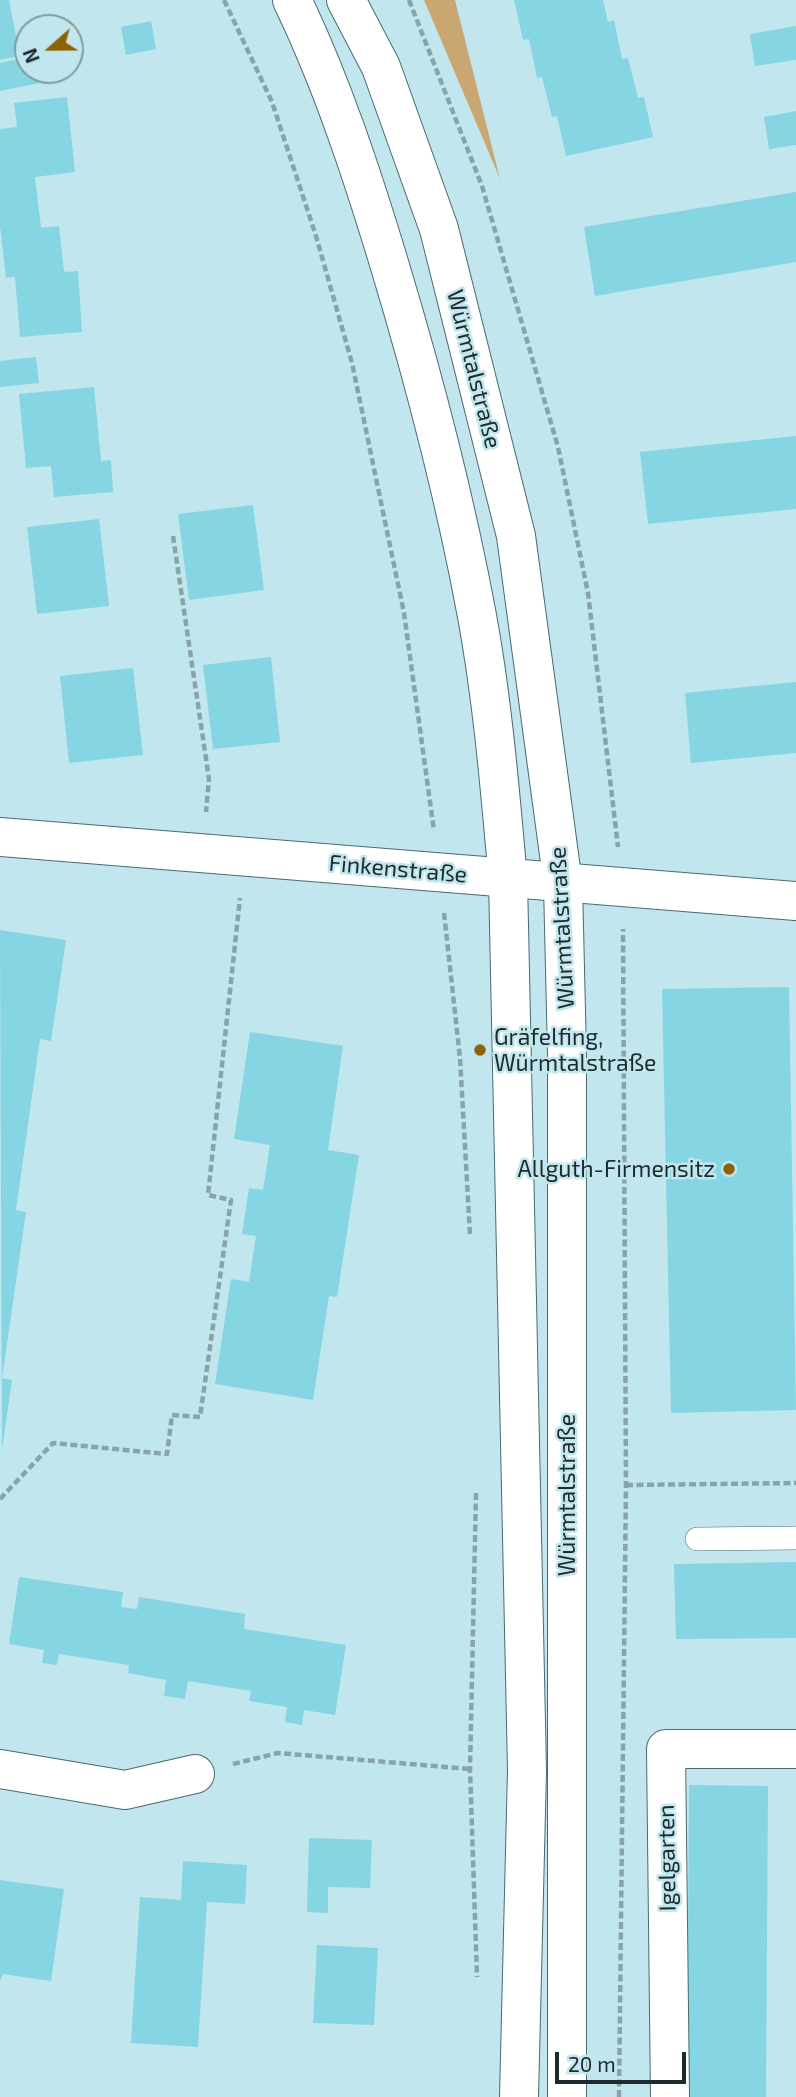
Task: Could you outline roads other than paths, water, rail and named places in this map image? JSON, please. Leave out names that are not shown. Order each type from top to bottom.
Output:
[{"type":"main road","name":"Würmtalstraße","points":[[292,0],[307,32],[367,192],[423,382],[477,617],[496,748],[508,878],[527,1770],[519,2097]]},
{"type":"main road","name":"Würmtalstraße","points":[[346,0],[381,67],[439,229],[516,536],[564,884],[567,1055],[567,2097]]},
{"type":"main road","name":"Finkenstraße","points":[[0,837],[796,901]]},
{"type":"main road","name":"Igelgarten","points":[[670,2097],[666,1749],[796,1749]]},
{"type":"main road","points":[[0,1769],[125,1790],[195,1774]]},
{"type":"lane","points":[[697,1539],[796,1538]]},
{"type":"place","name":"Gräfelfing, Würmtalstraße","points":[[480,1050]]},
{"type":"place","name":"Allguth-Firmensitz","points":[[729,1169]]}]
